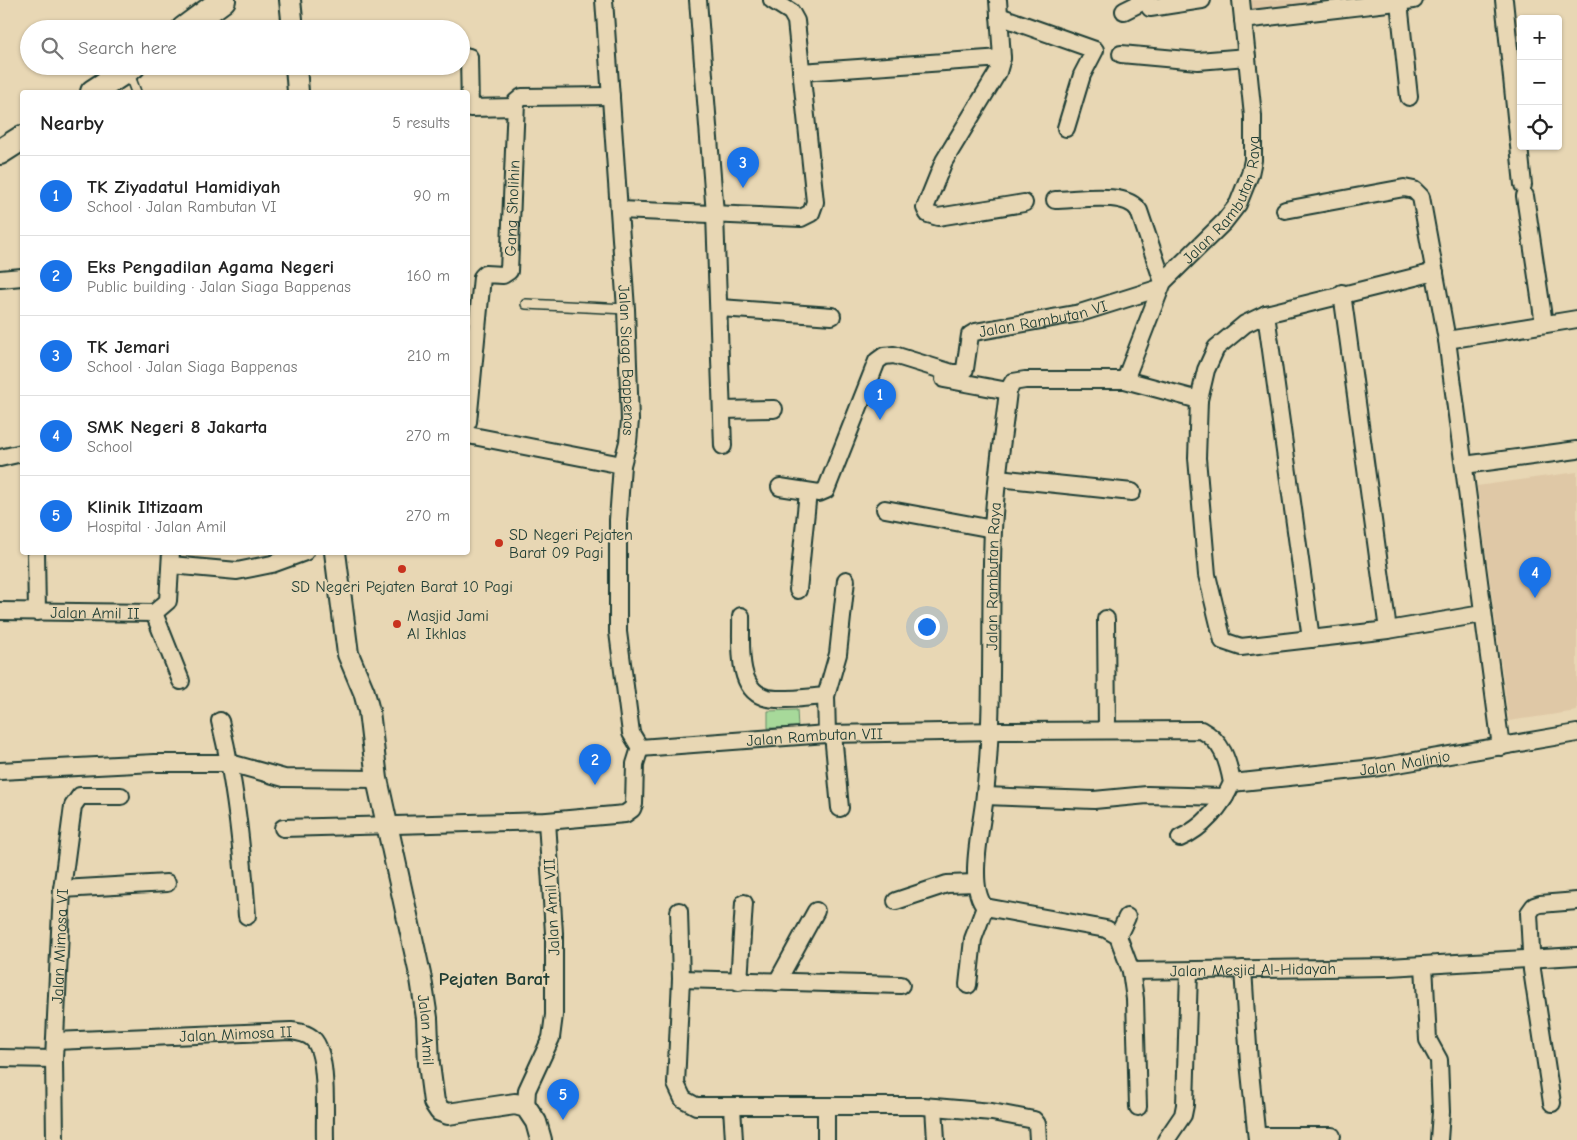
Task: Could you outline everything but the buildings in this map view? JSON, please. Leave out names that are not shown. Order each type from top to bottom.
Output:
[{"type":"main road","points":[[196,20],[224,0]]},
{"type":"main road","points":[[96,90],[120,75]]},
{"type":"main road","points":[[0,150],[20,139]]},
{"type":"street","points":[[290,0],[292,20]]},
{"type":"street","name":"Jalan Siaga Bappenas","points":[[604,0],[620,210],[630,420],[628,442],[622,465],[618,520],[618,632],[631,733],[640,748]]},
{"type":"street","points":[[698,0],[715,214],[720,308],[723,446]]},
{"type":"street","points":[[620,210],[801,218],[814,210],[816,202],[794,17],[791,12],[772,0]]},
{"type":"street","points":[[1124,11],[1148,4],[1202,0]]},
{"type":"street","name":"Jalan Rambutan Raya","points":[[1124,380],[1161,285],[1224,222],[1245,190],[1253,160],[1254,138],[1240,0]]},
{"type":"street","points":[[1504,0],[1524,191],[1544,324]]},
{"type":"street","points":[[1243,20],[1409,1],[1409,97]]},
{"type":"street","points":[[1024,203],[938,217],[928,214],[925,208],[944,161],[998,72],[1002,58],[999,8],[1095,50],[1082,75],[1066,128]]},
{"type":"street","points":[[1121,54],[1198,61],[1247,57]]},
{"type":"street","points":[[801,72],[1002,58]]},
{"type":"street","points":[[297,75],[298,90]]},
{"type":"street","points":[[469,75],[470,90]]},
{"type":"street","points":[[470,108],[514,107],[517,100],[522,97],[611,96]]},
{"type":"street","name":"Gang Sholihin","points":[[470,401],[482,278],[485,274],[503,275],[508,271],[514,107]]},
{"type":"street","points":[[1285,210],[1404,188],[1414,190],[1419,194],[1422,201],[1447,340],[1501,747]]},
{"type":"street","points":[[1055,200],[1115,198],[1132,203],[1139,211],[1161,285]]},
{"type":"street","points":[[1435,272],[1342,293],[1266,314],[1245,324],[1216,348],[1206,370],[1199,400],[1197,458],[1207,575],[1223,641],[1241,647],[1388,630],[1482,614]]},
{"type":"street","points":[[0,279],[20,277]]},
{"type":"street","name":"Jalan Rambutan VI","points":[[808,492],[819,493],[826,490],[877,361],[884,356],[894,355],[952,373],[960,373],[965,370],[970,335],[1080,313],[1161,285]]},
{"type":"street","points":[[1342,293],[1388,630]]},
{"type":"street","points":[[720,308],[832,316]]},
{"type":"street","points":[[1266,314],[1311,639]]},
{"type":"street","points":[[1447,340],[1577,319]]},
{"type":"street","points":[[931,377],[1008,391],[1013,382],[1025,380],[1124,380],[1199,400]]},
{"type":"street","name":"Jalan Rambutan Raya","points":[[976,883],[985,796],[989,731],[993,529],[1008,391]]},
{"type":"street","points":[[722,410],[774,409]]},
{"type":"street","points":[[470,435],[622,465]]},
{"type":"street","points":[[1464,465],[1577,450]]},
{"type":"street","points":[[0,458],[20,453]]},
{"type":"street","points":[[998,478],[1132,492]]},
{"type":"street","points":[[780,487],[808,492],[798,590]]},
{"type":"street","points":[[884,509],[993,529]]},
{"type":"street","points":[[36,555],[37,612]]},
{"type":"street","points":[[171,559],[237,571],[272,564],[297,555]]},
{"type":"street","name":"Jalan Amil","points":[[335,555],[348,654],[366,701],[377,779],[421,979],[427,1018],[429,1064],[436,1107],[448,1114],[515,1104],[526,1107]]},
{"type":"street","name":"Jalan Amil II","points":[[0,611],[154,613],[168,601],[171,559]]},
{"type":"street","points":[[840,808],[826,696],[839,646],[846,580]]},
{"type":"street","points":[[154,613],[181,681]]},
{"type":"street","points":[[741,616],[744,667],[746,681],[751,688],[765,697],[826,696]]},
{"type":"street","points":[[1106,619],[1107,730]]},
{"type":"street","points":[[220,720],[230,763],[241,843],[247,916]]},
{"type":"street","name":"Jalan Rambutan VII","points":[[640,748],[830,734],[1201,730],[1214,737],[1222,748],[1228,790]]},
{"type":"street","name":"Jalan Malinjo","points":[[985,796],[1094,800],[1228,790],[1374,768],[1577,733]]},
{"type":"street","points":[[283,828],[547,821],[625,814],[630,811],[634,804],[636,755],[640,748]]},
{"type":"street","points":[[0,771],[155,763],[230,763],[284,778],[377,779]]},
{"type":"street","points":[[1180,838],[1202,824],[1228,790]]},
{"type":"street","name":"Jalan Mimosa VI","points":[[55,1140],[54,1059],[62,889],[74,806],[80,796],[121,796]]},
{"type":"street","name":"Jalan Amil VII","points":[[526,1107],[527,1090],[551,1038],[554,1015],[554,933],[547,821]]},
{"type":"street","points":[[62,889],[167,883]]},
{"type":"street","points":[[896,901],[947,884],[976,883],[980,902],[985,906],[1106,929],[1118,936],[1131,971],[1134,999],[1138,1107]]},
{"type":"street","points":[[1552,1103],[1531,959],[1529,918],[1531,909],[1540,904],[1577,901]]},
{"type":"street","points":[[739,982],[744,903]]},
{"type":"street","points":[[968,985],[973,939],[985,906]]},
{"type":"street","points":[[777,982],[816,910]]},
{"type":"street","points":[[679,911],[681,979],[676,1084],[683,1100],[696,1106],[732,1108],[826,1106],[934,1107],[992,1112],[1032,1119],[1037,1124],[1038,1140]]},
{"type":"street","points":[[1118,936],[1127,917]]},
{"type":"street","name":"Jalan Mesjid Al-Hidayah","points":[[1131,971],[1424,965],[1577,956]]},
{"type":"street","points":[[1424,965],[1428,1040],[1439,1060],[1441,1112],[1439,1140]]},
{"type":"street","points":[[1243,969],[1248,1062],[1257,1138],[1332,1136]]},
{"type":"street","points":[[1166,1140],[1183,1115],[1185,1105],[1189,971]]},
{"type":"street","points":[[681,979],[901,985]]},
{"type":"street","name":"Jalan Mimosa II","points":[[55,1041],[291,1031],[308,1035],[320,1050],[323,1064],[325,1140]]},
{"type":"street","points":[[0,1058],[54,1059]]},
{"type":"street","points":[[826,1106],[826,1140]]},
{"type":"street","points":[[526,1107],[536,1122],[541,1140]]},
{"type":"street","points":[[934,1107],[936,1140]]},
{"type":"street","points":[[732,1108],[734,1140]]},
{"type":"lane","points":[[132,75],[136,90]]},
{"type":"lane","points":[[526,304],[626,309]]},
{"type":"shaded area","points":[[1245,0],[1357,0],[1246,13]]},
{"type":"shaded area","points":[[1577,472],[1577,711],[1509,721],[1477,486]]},
{"type":"green space","points":[[797,710],[798,728],[768,728],[768,711]]},
{"type":"place","name":"TK Jemari","points":[[743,188]]},
{"type":"place","name":"TK Ziyadatul Hamidiyah","points":[[880,420]]},
{"type":"place","name":"SD Negeri Pejaten Barat 09 Pagi","points":[[499,543]]},
{"type":"place","name":"SD Negeri Pejaten Barat 10 Pagi","points":[[402,569]]},
{"type":"place","name":"SMK Negeri 8 Jakarta","points":[[1535,598]]},
{"type":"place","name":"Masjid Jami Al Ikhlas","points":[[397,624]]},
{"type":"place","name":"Eks Pengadilan Agama Negeri","points":[[595,785]]},
{"type":"place","name":"Klinik Iltizaam","points":[[563,1120]]},
{"type":"district","name":"Pejaten Barat","points":[[494,978]]}]
